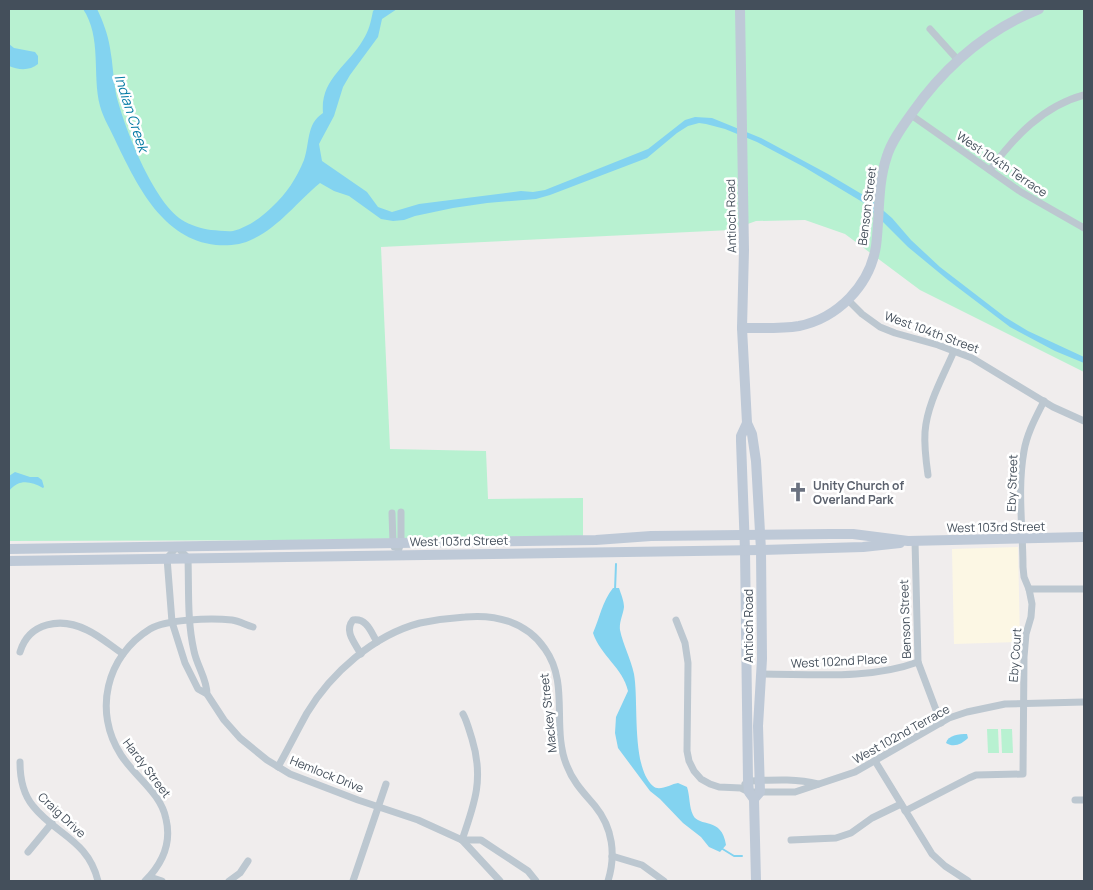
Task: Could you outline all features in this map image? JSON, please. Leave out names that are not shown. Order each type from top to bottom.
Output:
[{"type":"main road","name":"Antioch Road","points":[[740,9],[744,250],[742,328],[746,423],[741,441],[745,535],[750,790],[756,881]]},
{"type":"main road","name":"Benson Street","points":[[848,300],[865,278],[871,264],[876,247],[881,180],[887,155],[910,115],[926,93],[957,59],[988,35],[1038,9]]},
{"type":"main road","points":[[742,328],[786,328],[801,325],[827,316],[848,300]]},
{"type":"main road","name":"Antioch Road","points":[[746,423],[752,434],[756,460],[760,535],[762,658],[758,726],[759,780],[750,790]]},
{"type":"main road","name":"West 103rd Street","points":[[9,550],[596,540],[651,536],[830,534],[912,541],[1084,537]]},
{"type":"main road","points":[[868,536],[872,542],[880,546]]},
{"type":"main road","name":"West 103rd Street","points":[[9,561],[760,550],[880,546],[912,541]]},
{"type":"street","points":[[930,29],[957,59]]},
{"type":"street","points":[[990,170],[1005,149],[1031,123],[1064,103],[1084,95]]},
{"type":"street","name":"West 104th Terrace","points":[[910,115],[1030,198],[1084,228]]},
{"type":"street","name":"West 104th Street","points":[[848,300],[862,314],[880,327],[895,334],[954,351],[994,370],[1044,401],[1084,421]]},
{"type":"street","points":[[928,475],[925,449],[929,413],[954,351]]},
{"type":"street","name":"Eby Street","points":[[1023,539],[1021,480],[1024,450],[1034,421],[1044,401]]},
{"type":"street","points":[[397,554],[401,512]]},
{"type":"street","points":[[392,513],[397,543]]},
{"type":"street","name":"Eby Court","points":[[903,808],[976,776],[1023,774],[1026,634],[1031,617],[1032,604],[1024,576],[1023,539]]},
{"type":"street","name":"Benson Street","points":[[912,541],[918,662],[941,723]]},
{"type":"street","points":[[167,558],[177,547],[188,558]]},
{"type":"street","name":"Hemlock Drive","points":[[167,558],[172,622],[179,650],[198,689],[207,694],[224,720],[240,738],[254,751],[305,780],[418,820],[462,840],[500,881]]},
{"type":"street","name":"Hemlock Drive","points":[[188,558],[190,620],[194,651],[198,668],[207,684],[207,694]]},
{"type":"street","points":[[1029,589],[1084,589]]},
{"type":"street","name":"Mackey Street","points":[[278,766],[322,691],[334,678],[377,642],[420,623],[474,616],[497,617],[522,626],[532,633],[540,640],[551,657],[556,669],[558,682],[562,752],[566,766],[574,781],[596,807],[606,823],[613,847],[612,869],[608,881]]},
{"type":"street","points":[[361,654],[348,631],[349,625],[353,620],[359,619],[365,622],[377,642]]},
{"type":"street","points":[[190,620],[231,620],[253,628]]},
{"type":"street","name":"Hardy Street","points":[[148,879],[160,863],[165,852],[167,842],[166,817],[157,798],[114,744],[106,717],[107,686],[112,672],[123,654],[144,633],[157,625],[190,620]]},
{"type":"street","name":"West 102nd Terrace","points":[[676,620],[685,643],[687,658],[687,751],[689,761],[701,779],[718,787],[796,792],[838,779],[875,761],[941,723],[967,712],[1005,704],[1084,702]]},
{"type":"street","points":[[20,652],[24,639],[32,630],[51,624],[62,624],[74,625],[93,632],[123,654]]},
{"type":"street","name":"West 102nd Place","points":[[761,674],[870,672],[890,670],[918,662]]},
{"type":"street","points":[[462,840],[475,802],[479,769],[477,754],[463,714]]},
{"type":"street","points":[[875,761],[932,854],[945,866],[968,881]]},
{"type":"street","name":"Craig Drive","points":[[20,762],[22,782],[29,800],[37,811],[84,850],[91,860],[98,881]]},
{"type":"street","name":"West 102nd Terrace","points":[[759,780],[806,780],[818,784]]},
{"type":"street","points":[[353,881],[386,784]]},
{"type":"street","points":[[1075,800],[1084,800]]},
{"type":"street","points":[[792,840],[836,838],[851,833],[872,818],[903,808]]},
{"type":"street","points":[[28,852],[52,823]]},
{"type":"street","name":"Hemlock Drive","points":[[462,840],[481,840],[528,871],[536,881]]},
{"type":"street","points":[[612,856],[642,865],[664,881]]},
{"type":"street","points":[[228,881],[240,873],[248,861]]},
{"type":"street","points":[[148,879],[162,881]]},
{"type":"shaded area","points":[[1018,547],[1020,642],[954,644],[952,549]]},
{"type":"green space","points":[[9,9],[1084,9],[1084,372],[920,290],[845,234],[805,220],[756,221],[731,230],[381,247],[390,449],[486,451],[488,499],[583,498],[583,536],[300,540],[9,541]]},
{"type":"green space","points":[[987,729],[998,729],[999,753],[988,753]]},
{"type":"green space","points":[[1001,729],[1012,729],[1013,753],[1002,753]]},
{"type":"water","points":[[83,9],[97,9],[107,33],[114,83],[120,108],[150,180],[171,210],[182,220],[200,228],[233,231],[254,221],[277,202],[291,185],[304,160],[311,128],[323,113],[323,101],[330,82],[365,37],[370,26],[373,11],[375,9],[397,9],[382,19],[378,37],[343,87],[334,116],[319,144],[322,161],[367,192],[378,207],[392,212],[419,204],[521,191],[545,190],[648,149],[685,120],[695,117],[712,118],[761,138],[870,199],[892,218],[911,240],[940,267],[1005,317],[1028,331],[1084,357],[1084,363],[1055,351],[1010,327],[908,247],[864,203],[804,167],[757,142],[725,129],[699,123],[688,126],[677,133],[647,158],[536,199],[453,208],[393,221],[381,219],[349,196],[334,191],[320,183],[272,227],[249,241],[240,244],[216,245],[197,241],[181,233],[154,208],[134,177],[105,120],[98,94],[93,32]]},
{"type":"water","points":[[9,44],[14,48],[35,52],[38,56],[38,64],[24,69],[9,66]]},
{"type":"water","points":[[15,472],[30,477],[38,477],[42,480],[44,487],[25,482],[17,484],[9,491],[9,476]]},
{"type":"water","points":[[613,588],[619,588],[624,602],[620,630],[634,674],[637,733],[641,764],[646,777],[656,788],[678,783],[687,787],[691,809],[696,819],[715,826],[724,836],[726,845],[720,852],[709,847],[701,837],[683,823],[650,791],[618,748],[615,733],[616,717],[628,691],[617,668],[596,641],[593,633],[604,604]]},
{"type":"water","points":[[967,734],[968,738],[961,744],[952,745],[946,743],[951,737]]},
{"type":"waterway","points":[[615,590],[616,564]]},
{"type":"waterway","points":[[721,848],[734,856],[742,856]]},
{"type":"place","name":"Unity Church of Overland Park","points":[[798,492]]},
{"type":"water label","name":"Indian Creek","points":[[132,113]]}]
